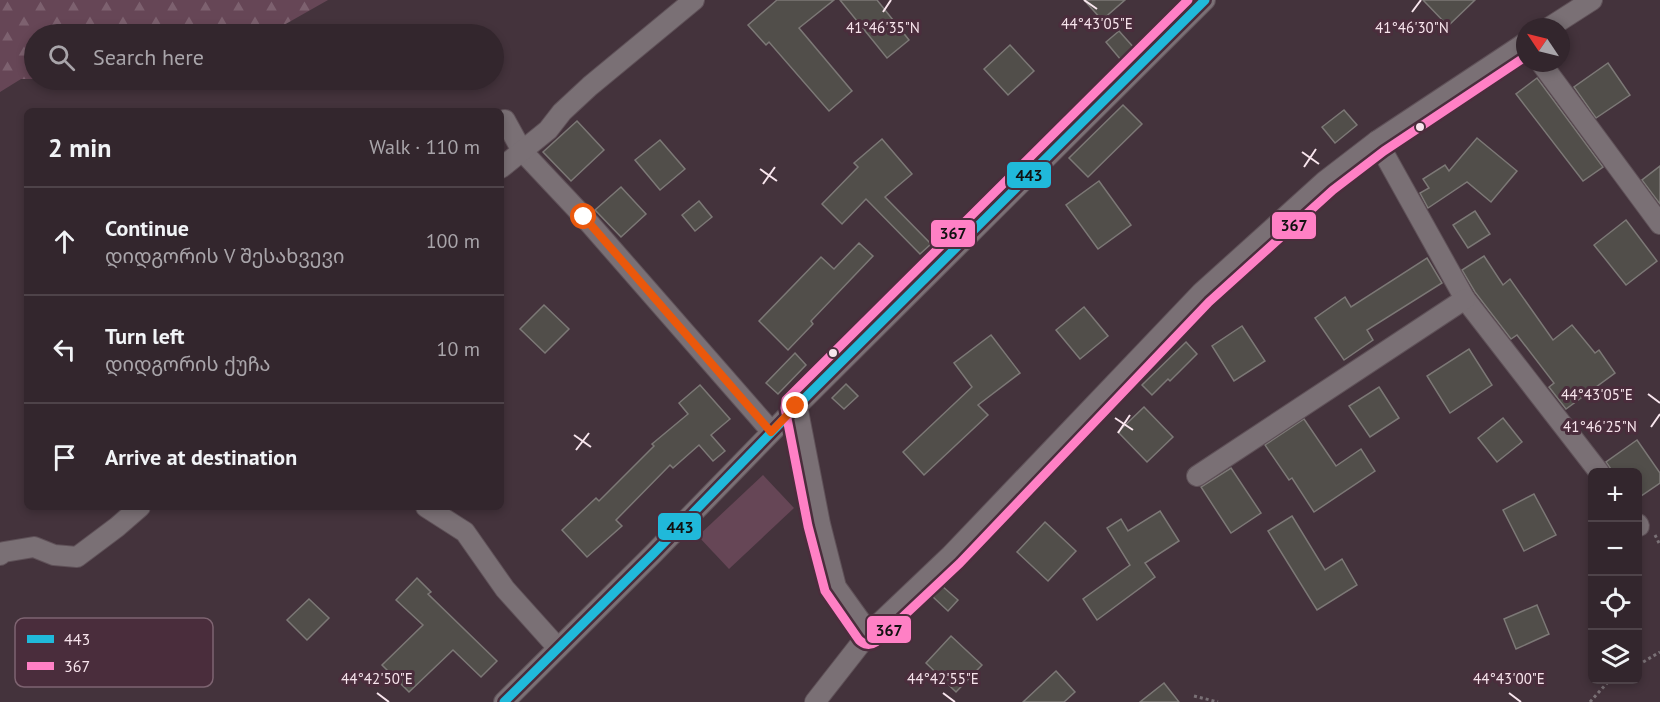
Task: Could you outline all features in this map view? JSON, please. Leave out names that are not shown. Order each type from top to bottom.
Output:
[{"type":"street","points":[[504,166],[548,130],[562,112],[590,86],[694,0]]},
{"type":"street","points":[[1564,18],[1592,0]]},
{"type":"street","points":[[504,702],[654,553],[796,406],[1194,4]]},
{"type":"street","points":[[815,702],[869,633],[951,555],[1201,293],[1325,181],[1377,141],[1516,49]]},
{"type":"street","points":[[1547,72],[1660,224]]},
{"type":"street","points":[[505,120],[522,152],[584,217],[771,432]]},
{"type":"street","points":[[1377,141],[1465,299],[1596,468]]},
{"type":"street","points":[[1197,476],[1465,299]]},
{"type":"street","points":[[796,406],[820,525],[836,587],[869,633]]},
{"type":"street","points":[[0,555],[4,552],[34,547],[54,555],[77,557],[137,510]]},
{"type":"street","points":[[431,510],[465,532],[505,589],[558,648]]},
{"type":"path","points":[[1642,663],[1660,652]]},
{"type":"path","points":[[1590,702],[1606,684]]},
{"type":"path","points":[[1194,696],[1218,702]]},
{"type":"green space","points":[[0,0],[328,0],[286,24],[24,24],[24,79],[0,92]]},
{"type":"green space","points":[[763,475],[794,508],[729,569],[698,536]]},
{"type":"building","points":[[777,0],[834,0],[799,28],[852,91],[829,111],[769,42],[766,45],[748,25]]},
{"type":"building","points":[[840,0],[877,0],[909,40],[887,58]]},
{"type":"building","points":[[1084,0],[1125,0],[1102,20]]},
{"type":"building","points":[[1423,0],[1475,0],[1448,26]]},
{"type":"building","points":[[1119,31],[1135,49],[1121,60],[1106,42]]},
{"type":"building","points":[[1010,45],[1034,71],[1008,95],[984,69]]},
{"type":"building","points":[[1608,63],[1630,95],[1596,118],[1574,87]]},
{"type":"building","points":[[1537,78],[1603,167],[1583,181],[1516,94]]},
{"type":"building","points":[[1123,105],[1142,124],[1088,177],[1069,158]]},
{"type":"building","points":[[1344,110],[1357,125],[1335,143],[1322,127]]},
{"type":"building","points":[[577,121],[604,150],[571,181],[543,152]]},
{"type":"building","points":[[1477,138],[1517,171],[1491,202],[1467,182],[1428,208],[1420,193],[1429,188],[1423,179],[1445,165],[1449,171]]},
{"type":"building","points":[[882,139],[912,174],[885,197],[931,244],[920,254],[866,199],[842,224],[822,204],[858,167],[854,163]]},
{"type":"building","points":[[660,140],[685,169],[660,190],[635,160]]},
{"type":"building","points":[[1660,166],[1660,204],[1642,180]]},
{"type":"building","points":[[1099,181],[1131,225],[1098,249],[1066,205]]},
{"type":"building","points":[[621,187],[646,214],[621,237],[595,210]]},
{"type":"building","points":[[699,201],[712,217],[695,231],[682,215]]},
{"type":"building","points":[[1475,211],[1490,234],[1468,248],[1453,225]]},
{"type":"building","points":[[1626,220],[1657,261],[1626,285],[1594,245]]},
{"type":"building","points":[[859,243],[873,256],[811,321],[813,324],[788,350],[759,321],[821,257],[834,269]]},
{"type":"building","points":[[1484,256],[1503,285],[1510,279],[1553,340],[1572,325],[1595,353],[1599,350],[1615,373],[1566,409],[1549,387],[1554,383],[1517,335],[1511,339],[1475,292],[1462,270]]},
{"type":"building","points":[[1427,258],[1442,283],[1367,330],[1373,340],[1344,360],[1315,318],[1345,297],[1351,307]]},
{"type":"building","points":[[544,305],[569,329],[545,353],[520,329]]},
{"type":"building","points":[[1084,307],[1108,336],[1080,359],[1056,330]]},
{"type":"building","points":[[1242,326],[1265,361],[1234,381],[1212,346]]},
{"type":"building","points":[[991,335],[1020,373],[978,405],[988,415],[924,475],[903,452],[972,387],[954,363]]},
{"type":"building","points":[[1186,342],[1197,354],[1152,395],[1142,385]]},
{"type":"building","points":[[1469,349],[1492,385],[1450,413],[1427,376]]},
{"type":"building","points":[[795,353],[806,365],[778,394],[766,383]]},
{"type":"building","points":[[846,384],[858,396],[844,409],[832,398]]},
{"type":"building","points":[[700,385],[730,419],[711,435],[725,451],[713,461],[699,445],[673,468],[670,465],[616,520],[622,526],[587,557],[562,530],[596,498],[599,501],[654,446],[652,444],[688,414],[679,403]]},
{"type":"building","points":[[1379,387],[1399,418],[1370,437],[1349,406]]},
{"type":"building","points":[[1144,407],[1173,437],[1147,462],[1118,432]]},
{"type":"building","points":[[1503,418],[1522,442],[1497,462],[1478,438]]},
{"type":"building","points":[[1304,419],[1336,466],[1361,449],[1375,471],[1314,512],[1292,478],[1289,480],[1265,445]]},
{"type":"building","points":[[1637,440],[1660,473],[1660,483],[1642,495],[1642,468],[1610,468],[1606,462]]},
{"type":"building","points":[[1231,468],[1261,513],[1231,533],[1201,487]]},
{"type":"building","points":[[1534,494],[1556,535],[1524,551],[1503,510]]},
{"type":"building","points":[[1160,511],[1179,541],[1145,563],[1155,577],[1097,620],[1083,599],[1130,565],[1107,528],[1121,519],[1128,531]]},
{"type":"building","points":[[1292,516],[1325,570],[1342,559],[1357,585],[1317,610],[1268,531]]},
{"type":"building","points":[[1045,522],[1076,551],[1048,581],[1017,552]]},
{"type":"building","points":[[417,578],[431,592],[428,594],[497,661],[481,677],[453,650],[409,692],[382,665],[423,625],[396,600]]},
{"type":"building","points":[[942,586],[958,600],[948,611],[933,597]]},
{"type":"building","points":[[309,599],[329,618],[307,640],[287,620]]},
{"type":"building","points":[[1537,605],[1549,634],[1516,649],[1504,619]]},
{"type":"building","points":[[951,636],[982,665],[956,692],[926,663]]},
{"type":"building","points":[[1056,671],[1075,692],[1064,702],[1023,702]]},
{"type":"building","points":[[1164,683],[1179,702],[1140,702]]},
{"type":"transit line","name":"367","points":[[1188,0],[786,400],[785,408],[808,526],[825,591],[863,643],[876,642],[960,563],[1209,302],[1333,190],[1384,151],[1516,63]]},
{"type":"transit line","name":"443","points":[[504,702],[797,406],[1205,0]]},
{"type":"route","points":[[584,217],[771,432],[796,406]]}]
